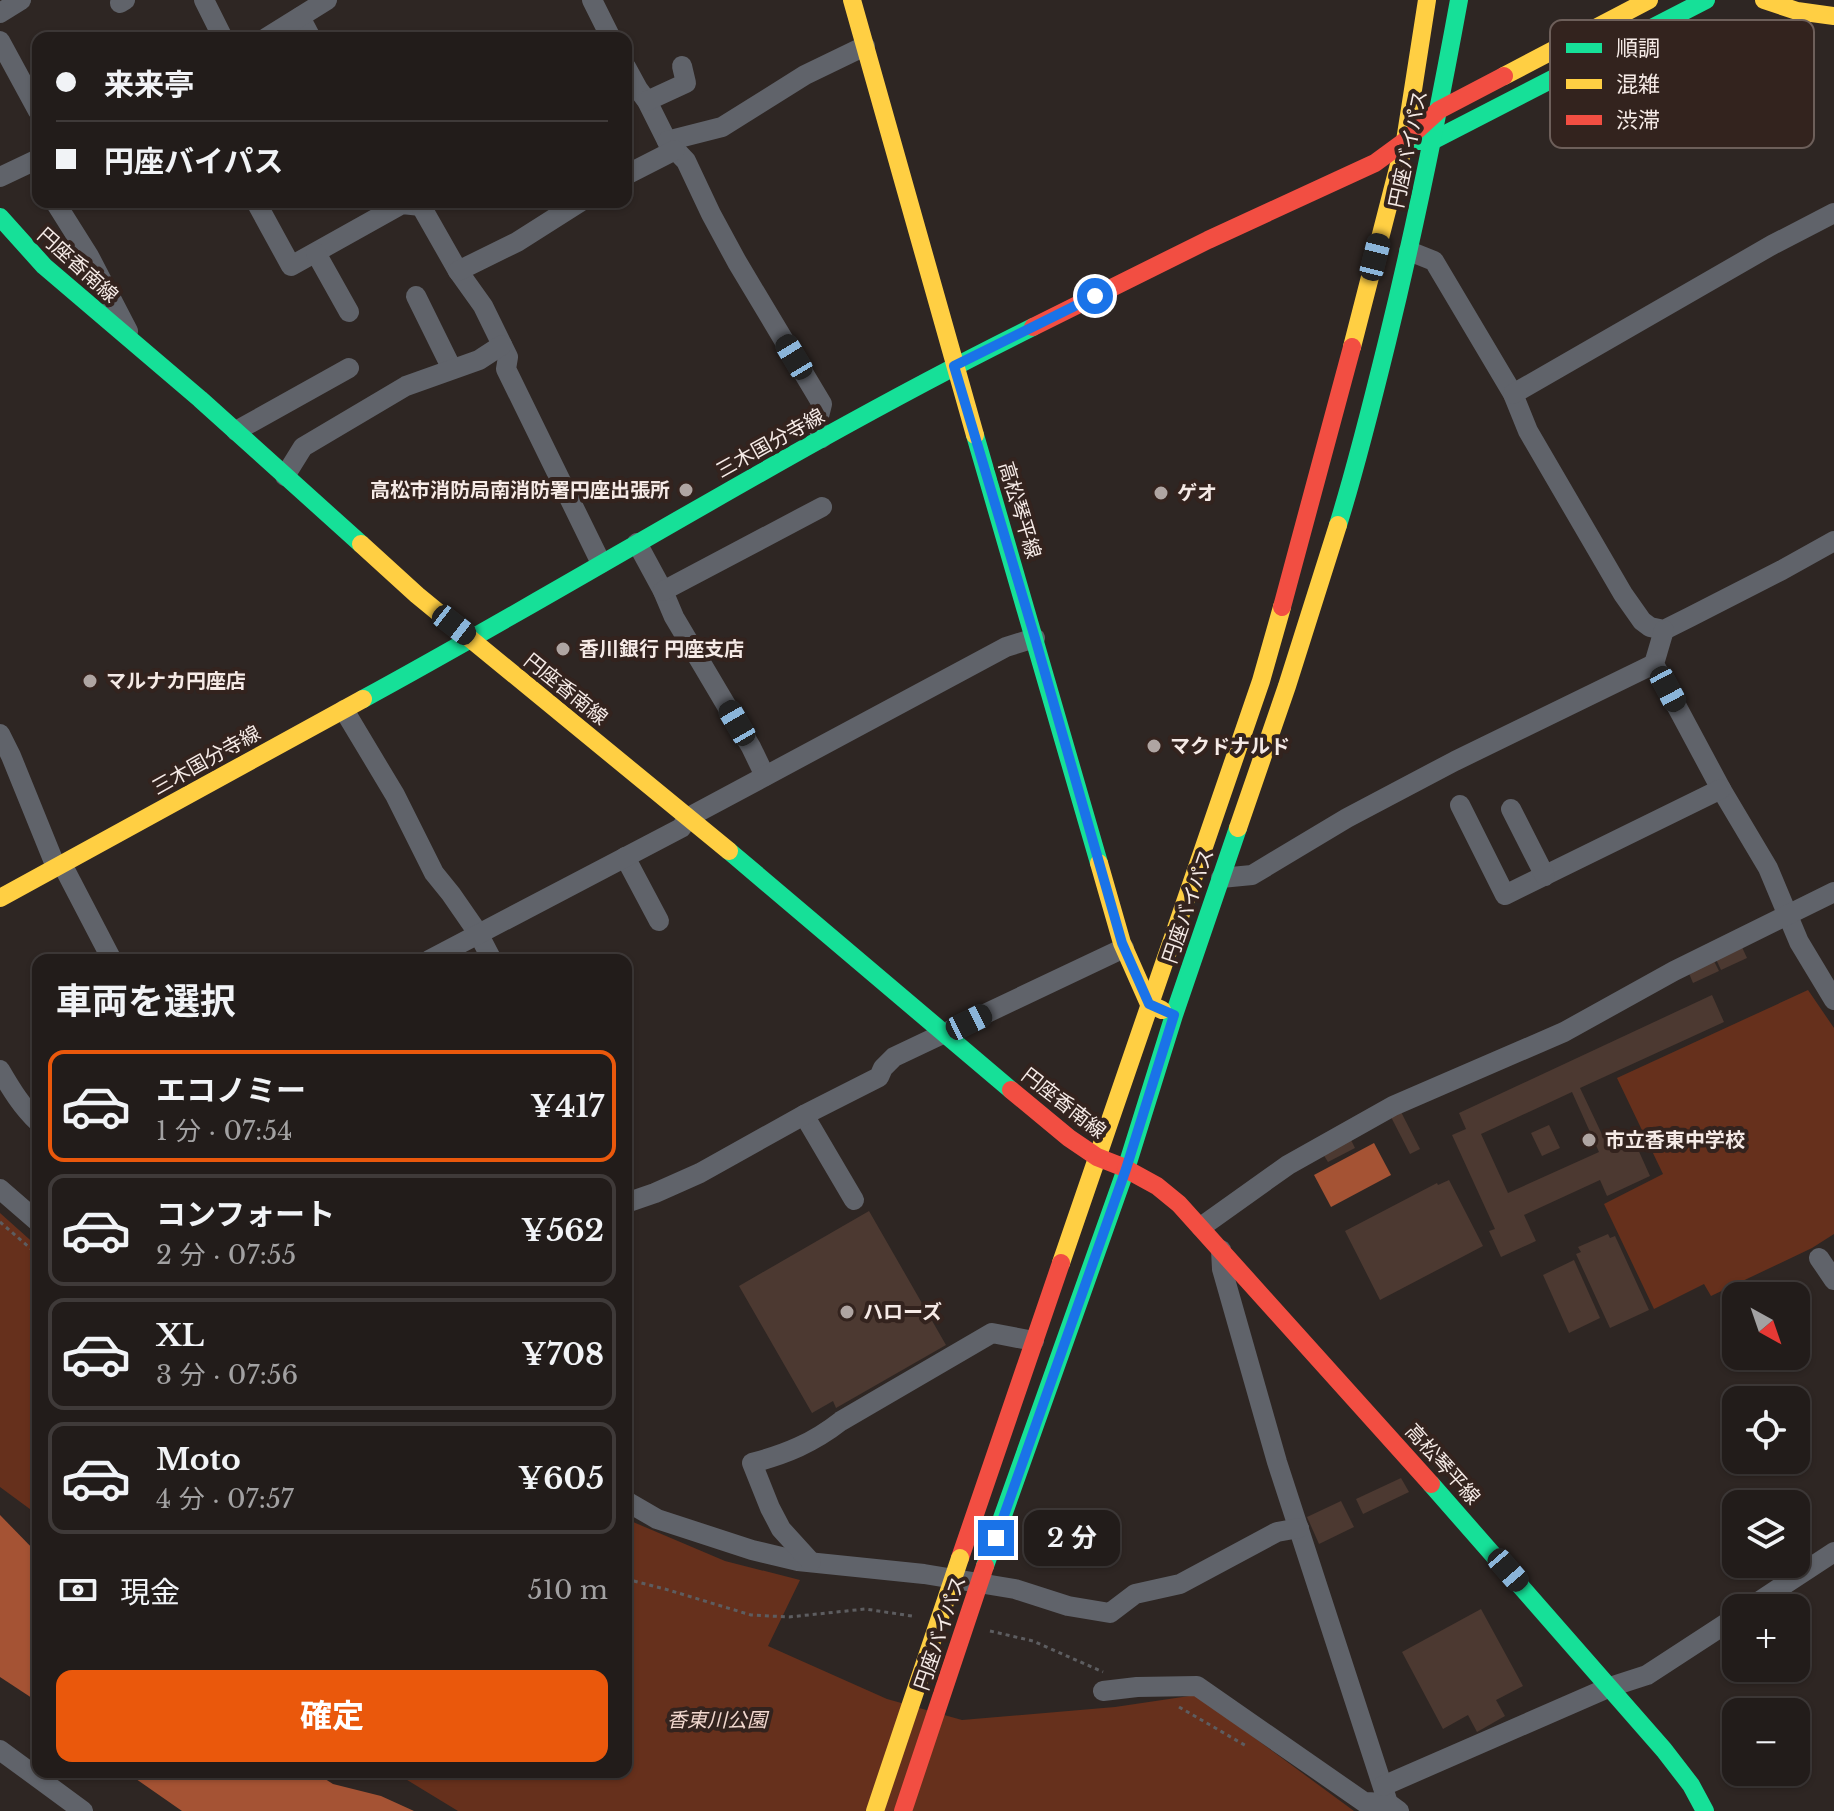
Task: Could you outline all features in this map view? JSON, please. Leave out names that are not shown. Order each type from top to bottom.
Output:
[{"type":"main road","name":"高松琴平線","points":[[852,0],[954,366],[1124,948],[1149,1004]]},
{"type":"main road","name":"円座バイパス","points":[[875,1811],[1261,681],[1323,459],[1405,141],[1427,0]]},
{"type":"main road","name":"円座バイパス","points":[[903,1811],[985,1566],[1126,1169],[1174,1015],[1287,686],[1358,460],[1409,251],[1459,0]]},
{"type":"main road","name":"三木国分寺線","points":[[1611,20],[1649,0]]},
{"type":"main road","points":[[1667,20],[1706,0]]},
{"type":"main road","points":[[1764,0],[1797,11],[1834,16]]},
{"type":"main road","name":"三木国分寺線","points":[[0,898],[473,639],[601,563],[954,366],[1208,240],[1375,163],[1439,110],[1550,52]]},
{"type":"main road","points":[[1405,141],[1432,141],[1550,80]]},
{"type":"main road","name":"円座香南線","points":[[0,217],[44,266],[236,431],[417,595],[689,817],[943,1035],[1069,1138],[1097,1157],[1126,1169]]},
{"type":"main road","points":[[1149,1004],[1174,1015]]},
{"type":"main road","name":"高松琴平線","points":[[1126,1169],[1157,1186],[1201,1227],[1610,1687],[1691,1785],[1705,1811]]},
{"type":"street","points":[[0,13],[21,0]]},
{"type":"street","points":[[204,0],[220,32]]},
{"type":"street","points":[[276,32],[327,0]]},
{"type":"street","points":[[592,0],[608,32]]},
{"type":"street","points":[[300,17],[308,32]]},
{"type":"street","points":[[0,41],[32,100]]},
{"type":"street","points":[[632,171],[671,145],[722,127],[805,75],[865,46]]},
{"type":"street","points":[[682,66],[686,83],[637,95],[671,145],[686,161],[737,262],[822,404],[817,424],[822,438]]},
{"type":"street","points":[[0,177],[32,165]]},
{"type":"street","points":[[59,208],[89,256],[135,344]]},
{"type":"street","points":[[259,208],[291,266],[405,208]]},
{"type":"street","points":[[416,208],[483,306],[508,357],[506,369],[601,563]]},
{"type":"street","points":[[458,271],[517,242],[571,208]]},
{"type":"street","points":[[1513,394],[1772,245],[1834,213]]},
{"type":"street","points":[[1409,251],[1434,261],[1513,394],[1528,431],[1623,594],[1650,627],[1664,630],[1834,541]]},
{"type":"street","points":[[316,253],[349,312]]},
{"type":"street","points":[[416,296],[452,369]]},
{"type":"street","points":[[285,476],[303,447],[406,386],[479,360],[502,345]]},
{"type":"street","points":[[236,431],[349,368]]},
{"type":"street","points":[[663,591],[822,507]]},
{"type":"street","points":[[637,543],[674,617],[765,776]]},
{"type":"street","points":[[1664,630],[1654,664],[1721,789],[1768,868],[1799,942],[1834,1000]]},
{"type":"street","points":[[440,954],[681,828],[689,817],[1006,647],[1035,638]]},
{"type":"street","points":[[1221,878],[1252,875],[1347,818],[1441,768],[1654,664]]},
{"type":"street","points":[[344,710],[395,795],[434,873],[478,933],[489,954]]},
{"type":"street","points":[[0,734],[59,865],[109,954]]},
{"type":"street","points":[[1460,805],[1505,895],[1721,789]]},
{"type":"street","points":[[1511,809],[1545,876]]},
{"type":"street","points":[[625,857],[659,921]]},
{"type":"street","points":[[1201,1227],[1288,1165],[1393,1106],[1564,1032],[1674,971],[1834,892]]},
{"type":"street","points":[[632,1201],[700,1173],[879,1077],[894,1057],[1124,948]]},
{"type":"street","points":[[0,1070],[32,1117]]},
{"type":"street","points":[[804,1115],[854,1200]]},
{"type":"street","points":[[0,1189],[32,1217]]},
{"type":"street","points":[[1221,1250],[1222,1269],[1277,1462],[1391,1803]]},
{"type":"street","points":[[1819,1258],[1834,1280]]},
{"type":"street","points":[[811,1562],[781,1529],[752,1463],[820,1437],[841,1421],[992,1333],[1034,1341]]},
{"type":"street","points":[[632,1504],[657,1519],[752,1550],[811,1562],[1000,1586],[1068,1606],[1110,1613],[1135,1594],[1180,1584],[1277,1532],[1299,1528]]},
{"type":"street","points":[[1770,1594],[1834,1552]]},
{"type":"street","points":[[1103,1691],[1197,1686],[1364,1802],[1391,1803],[1610,1687],[1647,1675],[1722,1626]]},
{"type":"street","points":[[0,1750],[32,1774]]},
{"type":"street","points":[[38,1778],[83,1811]]},
{"type":"path","points":[[0,1222],[32,1250]]},
{"type":"path","points":[[632,1581],[751,1615],[789,1617],[865,1609],[923,1618]]},
{"type":"path","points":[[983,1630],[1033,1641],[1137,1687]]},
{"type":"path","points":[[1177,1706],[1252,1749]]},
{"type":"green space","points":[[1808,990],[1834,1028],[1834,1234],[1812,1248],[1740,1282],[1722,1282],[1722,1291],[1711,1296],[1704,1284],[1654,1309],[1604,1204],[1663,1174],[1617,1078]]},
{"type":"green space","points":[[0,1213],[32,1242],[32,1511],[0,1487]]},
{"type":"green space","name":"香東川公園","points":[[632,1522],[725,1561],[800,1580],[768,1646],[887,1699],[962,1720],[1115,1707],[1196,1695],[1354,1811],[458,1811],[404,1778],[632,1778]]},
{"type":"shaded area","points":[[1374,1143],[1391,1175],[1331,1207],[1314,1175]]},
{"type":"shaded area","points":[[0,1515],[32,1548],[32,1698],[0,1677]]},
{"type":"shaded area","points":[[135,1778],[324,1778],[333,1784],[381,1796],[414,1811],[182,1811]]},
{"type":"building","points":[[1741,945],[1747,958],[1721,970],[1715,957]]},
{"type":"building","points":[[1713,959],[1719,971],[1693,983],[1688,971]]},
{"type":"building","points":[[1712,995],[1724,1022],[1580,1088],[1608,1147],[1632,1136],[1650,1176],[1607,1196],[1600,1180],[1524,1215],[1536,1241],[1501,1257],[1489,1231],[1495,1229],[1452,1135],[1466,1129],[1459,1113]],"holes":[[[1572,1092],[1599,1152],[1508,1193],[1481,1134]]]},
{"type":"building","points":[[1400,1110],[1420,1149],[1410,1154],[1390,1115]]},
{"type":"building","points":[[1549,1125],[1560,1148],[1542,1156],[1531,1133]]},
{"type":"building","points":[[1351,1140],[1355,1148],[1328,1162],[1323,1154]]},
{"type":"building","points":[[1449,1180],[1483,1246],[1380,1300],[1345,1231],[1437,1183]]},
{"type":"building","points":[[869,1211],[946,1345],[836,1408],[833,1401],[812,1413],[739,1286]]},
{"type":"building","points":[[1608,1234],[1610,1238],[1615,1236],[1649,1310],[1610,1328],[1576,1254],[1581,1252],[1578,1247]]},
{"type":"building","points":[[1574,1260],[1600,1318],[1569,1333],[1543,1275]]},
{"type":"building","points":[[1401,1478],[1409,1492],[1363,1514],[1356,1499]]},
{"type":"building","points":[[1341,1501],[1354,1527],[1319,1544],[1307,1517]]},
{"type":"building","points":[[1481,1609],[1523,1686],[1496,1700],[1505,1716],[1477,1732],[1468,1715],[1443,1729],[1402,1652]]},
{"type":"traffic: fast","points":[[1338,525],[1370,411],[1407,257],[1459,0]]},
{"type":"traffic: fast","points":[[1667,20],[1706,0]]},
{"type":"traffic: fast","points":[[1413,141],[1432,141],[1550,80]]},
{"type":"traffic: fast","points":[[0,217],[44,266],[200,399],[361,544]]},
{"type":"traffic: fast","points":[[363,699],[779,462],[1033,327]]},
{"type":"traffic: fast","points":[[975,435],[1099,863]]},
{"type":"traffic: fast","points":[[985,1566],[1126,1169],[1174,1015],[1238,828]]},
{"type":"traffic: fast","points":[[729,851],[1011,1090]]},
{"type":"traffic: fast","points":[[1431,1484],[1664,1750],[1691,1785],[1705,1811]]},
{"type":"traffic: slow","points":[[852,0],[975,435]]},
{"type":"traffic: slow","points":[[1352,347],[1405,141],[1427,0]]},
{"type":"traffic: slow","points":[[1611,20],[1649,0]]},
{"type":"traffic: slow","points":[[1764,0],[1797,11],[1834,16]]},
{"type":"traffic: slow","points":[[1504,76],[1550,52]]},
{"type":"traffic: slow","points":[[1238,828],[1338,525]]},
{"type":"traffic: slow","points":[[361,544],[417,595],[729,851]]},
{"type":"traffic: slow","points":[[1061,1263],[1261,681],[1282,607]]},
{"type":"traffic: slow","points":[[0,898],[363,699]]},
{"type":"traffic: slow","points":[[1099,863],[1122,943],[1149,1004],[1162,1010]]},
{"type":"traffic: slow","points":[[875,1811],[960,1558]]},
{"type":"traffic: jam","points":[[1033,327],[1208,240],[1375,163],[1439,110],[1504,76]]},
{"type":"traffic: jam","points":[[1282,607],[1352,347]]},
{"type":"traffic: jam","points":[[1011,1090],[1069,1138],[1097,1157],[1120,1166]]},
{"type":"traffic: jam","points":[[1126,1169],[1157,1186],[1179,1204],[1431,1484]]},
{"type":"traffic: jam","points":[[960,1558],[1061,1263]]},
{"type":"traffic: jam","points":[[903,1811],[985,1566]]},
{"type":"place","name":"高松市消防局南消防署円座出張所","points":[[686,490]]},
{"type":"place","name":"ゲオ","points":[[1161,493]]},
{"type":"place","name":"香川銀行 円座支店","points":[[563,649]]},
{"type":"place","name":"マルナカ円座店","points":[[90,681]]},
{"type":"place","name":"マクドナルド","points":[[1154,746]]},
{"type":"place","name":"市立香東中学校","points":[[1589,1140]]},
{"type":"place","name":"ハローズ","points":[[847,1312]]},
{"type":"route","points":[[996,1538],[1126,1169],[1174,1015],[1149,1004],[1122,943],[954,366],[1095,296]]}]
